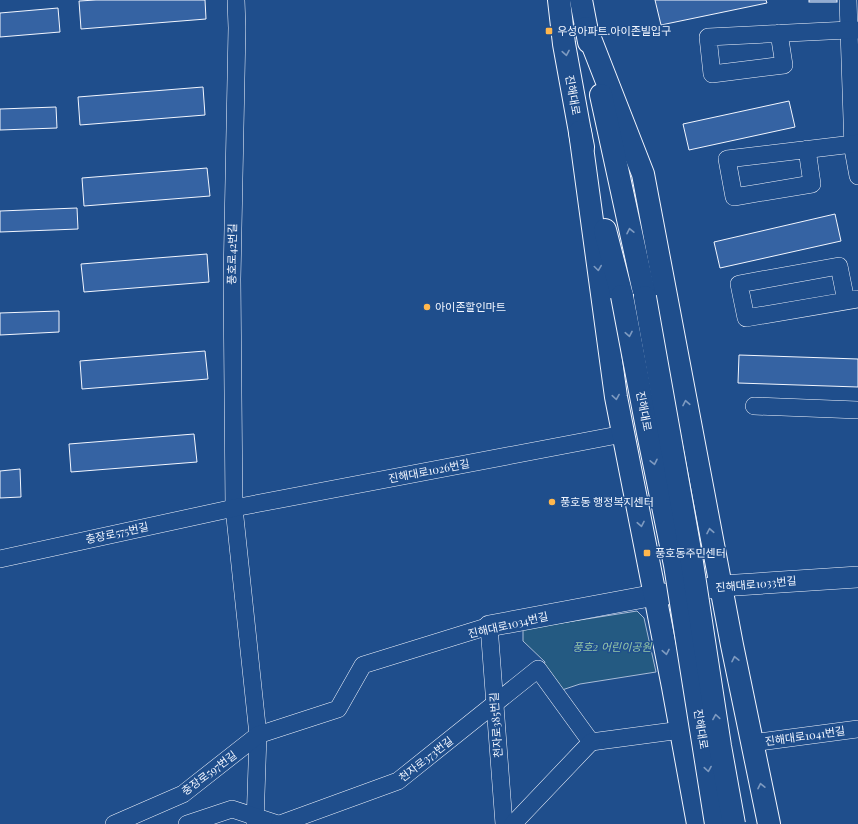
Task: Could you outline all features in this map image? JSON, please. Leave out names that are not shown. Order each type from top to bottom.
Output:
[{"type":"highway","name":"진해대로","points":[[559,0],[564,44],[580,132],[622,296],[646,426],[675,565],[716,824]]},
{"type":"highway","name":"진해대로","points":[[581,0],[645,297],[691,556],[720,746],[734,824]]},
{"type":"highway","points":[[586,28],[643,174],[732,645],[769,824]]},
{"type":"highway","points":[[580,132],[616,397],[698,824]]},
{"type":"main road","name":"진해대로1033번길","points":[[655,595],[688,592],[721,586],[858,577]]},
{"type":"main road","name":"진해대로1034번길","points":[[489,626],[655,595]]},
{"type":"street","name":"풍호로42번길","points":[[234,508],[232,279],[237,28],[236,0]]},
{"type":"street","points":[[848,0],[854,30],[855,144],[858,176]]},
{"type":"street","points":[[779,34],[854,30]]},
{"type":"street","points":[[807,149],[812,184],[734,197],[727,158],[807,149],[855,144]]},
{"type":"street","points":[[839,266],[852,300],[746,318],[739,284],[839,266]]},
{"type":"street","points":[[754,406],[858,410]]},
{"type":"street","name":"진해대로1026번길","points":[[234,508],[623,434]]},
{"type":"street","name":"충장로575번길","points":[[0,558],[234,508]]},
{"type":"street","points":[[234,508],[258,735],[255,820]]},
{"type":"street","name":"진해대로1034번길","points":[[258,735],[338,709],[363,665],[489,626]]},
{"type":"street","name":"천자로385번길","points":[[489,626],[504,824]]},
{"type":"street","name":"천자로373번길","points":[[187,824],[232,809],[255,820],[279,824],[398,781],[538,669],[591,742]]},
{"type":"street","name":"진해대로1041번길","points":[[752,743],[858,729]]},
{"type":"street","points":[[513,824],[591,742],[681,730]]},
{"type":"street","name":"충장로597번길","points":[[114,824],[183,794],[258,735]]},
{"type":"green space","name":"풍호2 어린이공원","points":[[637,611],[644,618],[656,672],[580,684],[562,690],[543,667],[545,662],[523,641],[523,629]]},
{"type":"building","points":[[205,0],[206,19],[81,29],[79,1]]},
{"type":"building","points":[[655,0],[766,0],[767,3],[661,25]]},
{"type":"building","points":[[809,0],[837,0],[837,2],[809,2]]},
{"type":"building","points":[[58,8],[60,32],[0,37],[0,13]]},
{"type":"building","points":[[203,87],[205,115],[80,125],[78,97]]},
{"type":"building","points":[[789,101],[795,127],[689,150],[683,124]]},
{"type":"building","points":[[56,107],[57,128],[0,130],[0,109]]},
{"type":"building","points":[[207,168],[210,196],[84,206],[82,178]]},
{"type":"building","points":[[77,208],[78,229],[0,232],[0,211]]},
{"type":"building","points":[[835,214],[841,241],[720,268],[714,242]]},
{"type":"building","points":[[207,254],[209,282],[84,292],[81,264]]},
{"type":"building","points":[[59,311],[59,332],[0,335],[0,313]]},
{"type":"building","points":[[205,351],[208,379],[82,389],[80,361]]},
{"type":"building","points":[[739,355],[858,359],[858,387],[738,383]]},
{"type":"building","points":[[194,434],[197,462],[71,472],[69,444]]},
{"type":"building","points":[[20,469],[21,497],[0,498],[0,471]]},
{"type":"place","name":"우성아파트.아이존빌입구","points":[[549,31]]},
{"type":"place","name":"아이존할인마트","points":[[427,307]]},
{"type":"place","name":"풍호동 행정복지센터","points":[[552,502]]},
{"type":"place","name":"풍호동주민센터","points":[[647,553]]}]
